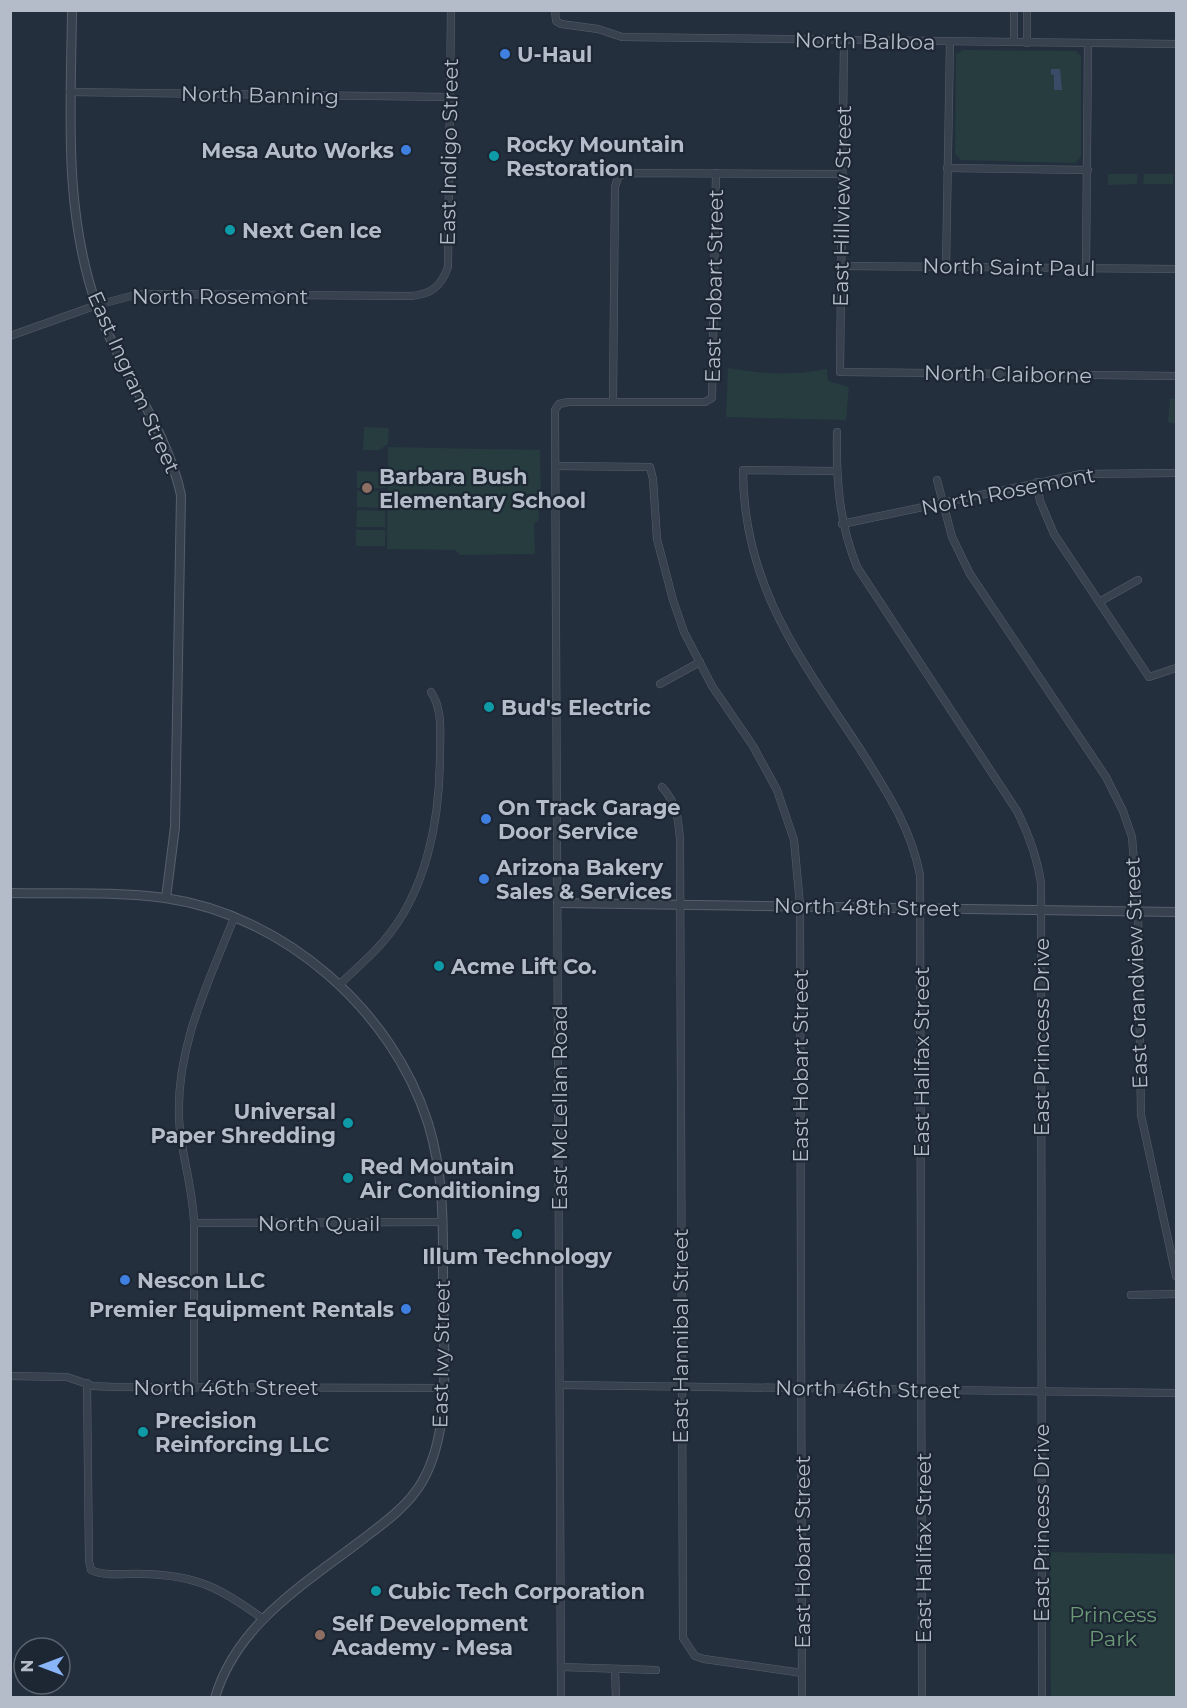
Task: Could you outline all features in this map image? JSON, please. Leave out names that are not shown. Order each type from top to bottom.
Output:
[{"type":"street","name":"East Ingram Street","points":[[72,10],[70,92],[73,204],[86,268],[110,337],[166,446],[181,495],[176,820],[166,898]]},
{"type":"street","name":"East Indigo Street","points":[[435,289],[443,280],[448,267],[451,10]]},
{"type":"street","name":"North Balboa","points":[[555,10],[556,21],[622,37],[1176,44]]},
{"type":"street","points":[[1014,10],[1014,42]]},
{"type":"street","points":[[1027,10],[1027,43]]},
{"type":"street","name":"East Hillview Street","points":[[840,372],[844,41]]},
{"type":"street","points":[[946,267],[950,42]]},
{"type":"street","points":[[1086,268],[1088,43]]},
{"type":"street","name":"North Banning","points":[[70,92],[449,97]]},
{"type":"street","points":[[947,168],[1088,170]]},
{"type":"street","points":[[613,401],[615,187],[618,177],[625,173],[842,174]]},
{"type":"street","name":"East Hobart Street","points":[[613,401],[705,402],[712,398],[716,173]]},
{"type":"street","name":"North Saint Paul","points":[[842,266],[1176,269]]},
{"type":"street","name":"North Rosemont","points":[[10,336],[97,305],[139,294],[423,296],[435,289]]},
{"type":"street","name":"North Claiborne","points":[[840,372],[1176,376]]},
{"type":"street","name":"East McLellan Road","points":[[561,1698],[555,410],[559,404],[568,402],[613,401]]},
{"type":"street","name":"East Princess Drive","points":[[837,432],[836,471],[842,524],[864,582],[1017,811],[1032,840],[1041,883],[1042,1698]]},
{"type":"street","name":"East Hobart Street","points":[[555,466],[650,467],[653,478],[657,539],[663,568],[684,632],[712,686],[753,746],[777,790],[794,840],[800,905],[802,1698]]},
{"type":"street","name":"East Halifax Street","points":[[836,471],[743,470],[748,537],[769,601],[789,639],[888,794],[909,832],[920,875],[922,1698]]},
{"type":"street","name":"North Rosemont","points":[[842,524],[1037,482],[1102,473],[1176,473]]},
{"type":"street","name":"East Grandview Street","points":[[937,480],[952,537],[970,574],[1113,789],[1132,837],[1138,912],[1141,1115],[1176,1276]]},
{"type":"street","points":[[1037,482],[1046,519],[1149,677],[1176,668]]},
{"type":"street","points":[[1098,602],[1138,580]]},
{"type":"street","points":[[660,684],[700,662]]},
{"type":"street","points":[[10,893],[166,898],[234,918],[264,931],[299,952],[339,985],[382,943],[399,921],[422,870],[431,842],[438,812],[440,759],[440,713],[438,701],[431,692]]},
{"type":"street","name":"East Hannibal Street","points":[[662,787],[674,800],[678,815],[683,1638],[695,1656],[704,1659],[802,1673]]},
{"type":"street","name":"North 48th Street","points":[[558,903],[1176,912]]},
{"type":"street","points":[[194,1388],[193,1198],[179,1120],[180,1080],[185,1047],[194,1018],[234,918]]},
{"type":"street","name":"East Ivy Street","points":[[215,1698],[232,1659],[262,1619],[286,1598],[389,1520],[407,1502],[422,1483],[438,1442],[442,1388],[443,1222],[440,1177],[421,1103],[398,1055],[371,1018],[339,985]]},
{"type":"street","name":"North Quail","points":[[194,1223],[443,1222]]},
{"type":"street","points":[[1131,1295],[1176,1294]]},
{"type":"street","name":"North 46th Street","points":[[10,1376],[67,1377],[114,1387],[442,1388]]},
{"type":"street","points":[[87,1383],[89,1561],[92,1570],[97,1573],[166,1575],[208,1584],[228,1593],[262,1619]]},
{"type":"street","name":"North 46th Street","points":[[560,1385],[1176,1393]]},
{"type":"street","points":[[561,1667],[656,1670]]},
{"type":"street","points":[[615,1670],[616,1698]]},
{"type":"green space","points":[[963,50],[1076,51],[1081,56],[1081,157],[1075,163],[961,160],[955,154],[956,54]]},
{"type":"green space","points":[[1108,174],[1137,174],[1137,184],[1108,185]]},
{"type":"green space","points":[[1144,174],[1173,174],[1173,184],[1143,184]]},
{"type":"green space","points":[[728,368],[777,373],[801,373],[827,369],[828,381],[849,387],[846,420],[726,417]]},
{"type":"green space","points":[[1170,399],[1176,399],[1176,424],[1168,422]]},
{"type":"green space","points":[[364,427],[389,428],[388,444],[379,450],[363,450]]},
{"type":"green space","points":[[388,447],[540,450],[541,500],[538,502],[539,520],[534,524],[535,554],[460,555],[455,550],[387,549]]},
{"type":"green space","points":[[357,471],[386,472],[386,488],[357,488]]},
{"type":"green space","points":[[357,491],[386,491],[386,508],[357,507]]},
{"type":"green space","points":[[357,510],[385,511],[385,527],[356,527]]},
{"type":"green space","points":[[356,530],[385,530],[385,546],[356,546]]},
{"type":"green space","name":"Princess Park","points":[[1050,1552],[1176,1554],[1176,1697],[1051,1697]]},
{"type":"water","points":[[1051,69],[1060,69],[1062,90],[1054,90],[1054,75],[1051,74]]},
{"type":"place","name":"U-Haul","points":[[505,54]]},
{"type":"place","name":"Mesa Auto Works","points":[[406,150]]},
{"type":"place","name":"Rocky Mountain Restoration","points":[[494,156]]},
{"type":"place","name":"Next Gen Ice","points":[[230,230]]},
{"type":"place","name":"Barbara Bush Elementary School","points":[[367,488]]},
{"type":"place","name":"Bud's Electric","points":[[489,707]]},
{"type":"place","name":"On Track Garage Door Service","points":[[486,819]]},
{"type":"place","name":"Arizona Bakery Sales & Services","points":[[484,879]]},
{"type":"place","name":"Acme Lift Co.","points":[[439,966]]},
{"type":"place","name":"Universal Paper Shredding","points":[[348,1123]]},
{"type":"place","name":"Red Mountain Air Conditioning","points":[[348,1178]]},
{"type":"place","name":"Illum Technology","points":[[517,1234]]},
{"type":"place","name":"Nescon LLC","points":[[125,1280]]},
{"type":"place","name":"Premier Equipment Rentals","points":[[406,1309]]},
{"type":"place","name":"Precision Reinforcing LLC","points":[[143,1432]]},
{"type":"place","name":"Cubic Tech Corporation","points":[[376,1591]]},
{"type":"place","name":"Self Development Academy - Mesa","points":[[320,1635]]}]
